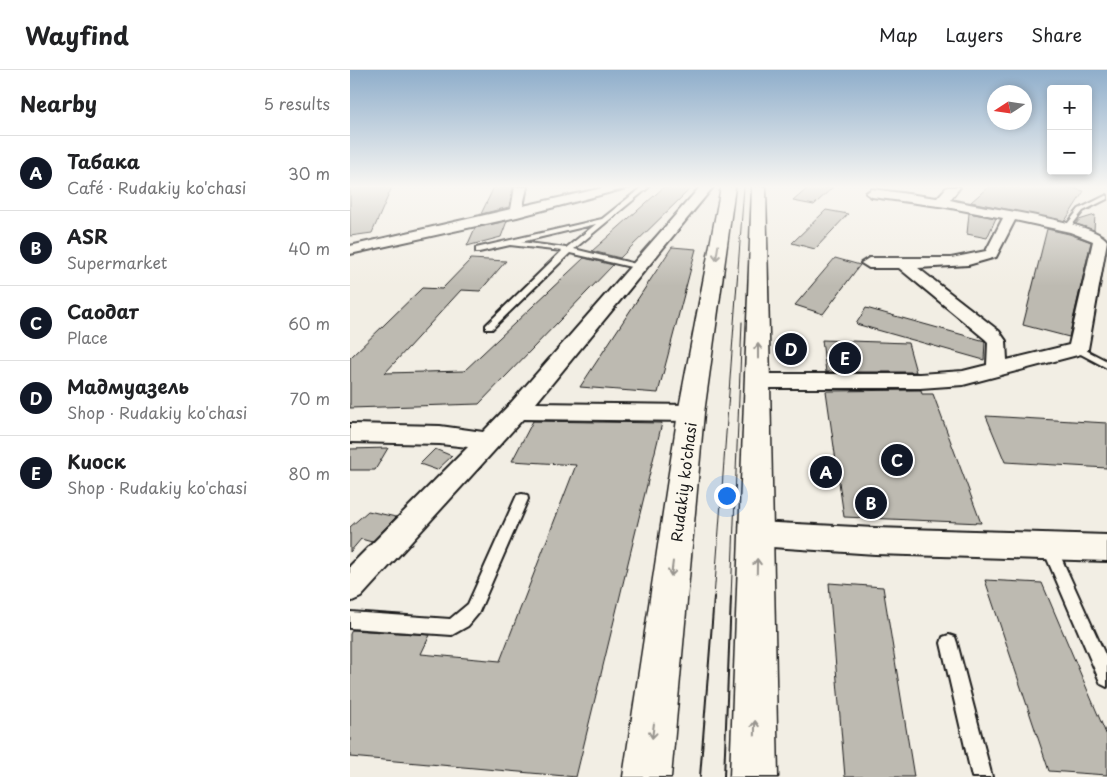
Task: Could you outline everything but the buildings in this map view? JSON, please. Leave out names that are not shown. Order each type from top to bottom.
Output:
[{"type":"main road","name":"Rudakiy ko'chasi","points":[[647,777],[691,413],[723,220]]},
{"type":"main road","points":[[754,777],[758,381],[756,220]]},
{"type":"street","points":[[350,250],[489,220]]},
{"type":"street","points":[[350,588],[517,411],[680,220]]},
{"type":"street","points":[[869,263],[903,264],[978,259],[992,253],[1008,220]]},
{"type":"street","points":[[758,381],[920,381],[963,378],[997,371],[1078,349],[1100,240],[1097,236],[1029,220]]},
{"type":"street","points":[[903,264],[992,335],[997,342],[997,371]]},
{"type":"street","points":[[517,411],[691,413]]},
{"type":"street","points":[[350,433],[440,435],[488,441]]},
{"type":"street","points":[[757,534],[874,541],[1107,548]]},
{"type":"lane","points":[[479,250],[606,220]]},
{"type":"lane","points":[[489,327],[568,250],[606,220]]},
{"type":"lane","points":[[1067,228],[1073,220]]},
{"type":"lane","points":[[511,243],[568,250],[641,268]]},
{"type":"lane","points":[[1078,349],[1107,365]]},
{"type":"lane","points":[[350,620],[452,627],[462,620],[473,608],[522,498]]},
{"type":"lane","points":[[1049,546],[1107,678]]},
{"type":"lane","points":[[949,643],[982,777]]},
{"type":"tram line","points":[[714,598],[742,220]]},
{"type":"tram line","points":[[731,598],[742,322]]},
{"type":"tram line","points":[[700,777],[714,597]]},
{"type":"tram line","points":[[724,777],[731,597]]},
{"type":"place","name":"Мадмуазель","points":[[791,349]]},
{"type":"place","name":"Киоск","points":[[845,358]]},
{"type":"place","name":"Саодат","points":[[897,460]]},
{"type":"place","name":"Табака","points":[[826,472]]},
{"type":"place","name":"ASR","points":[[871,503]]}]
